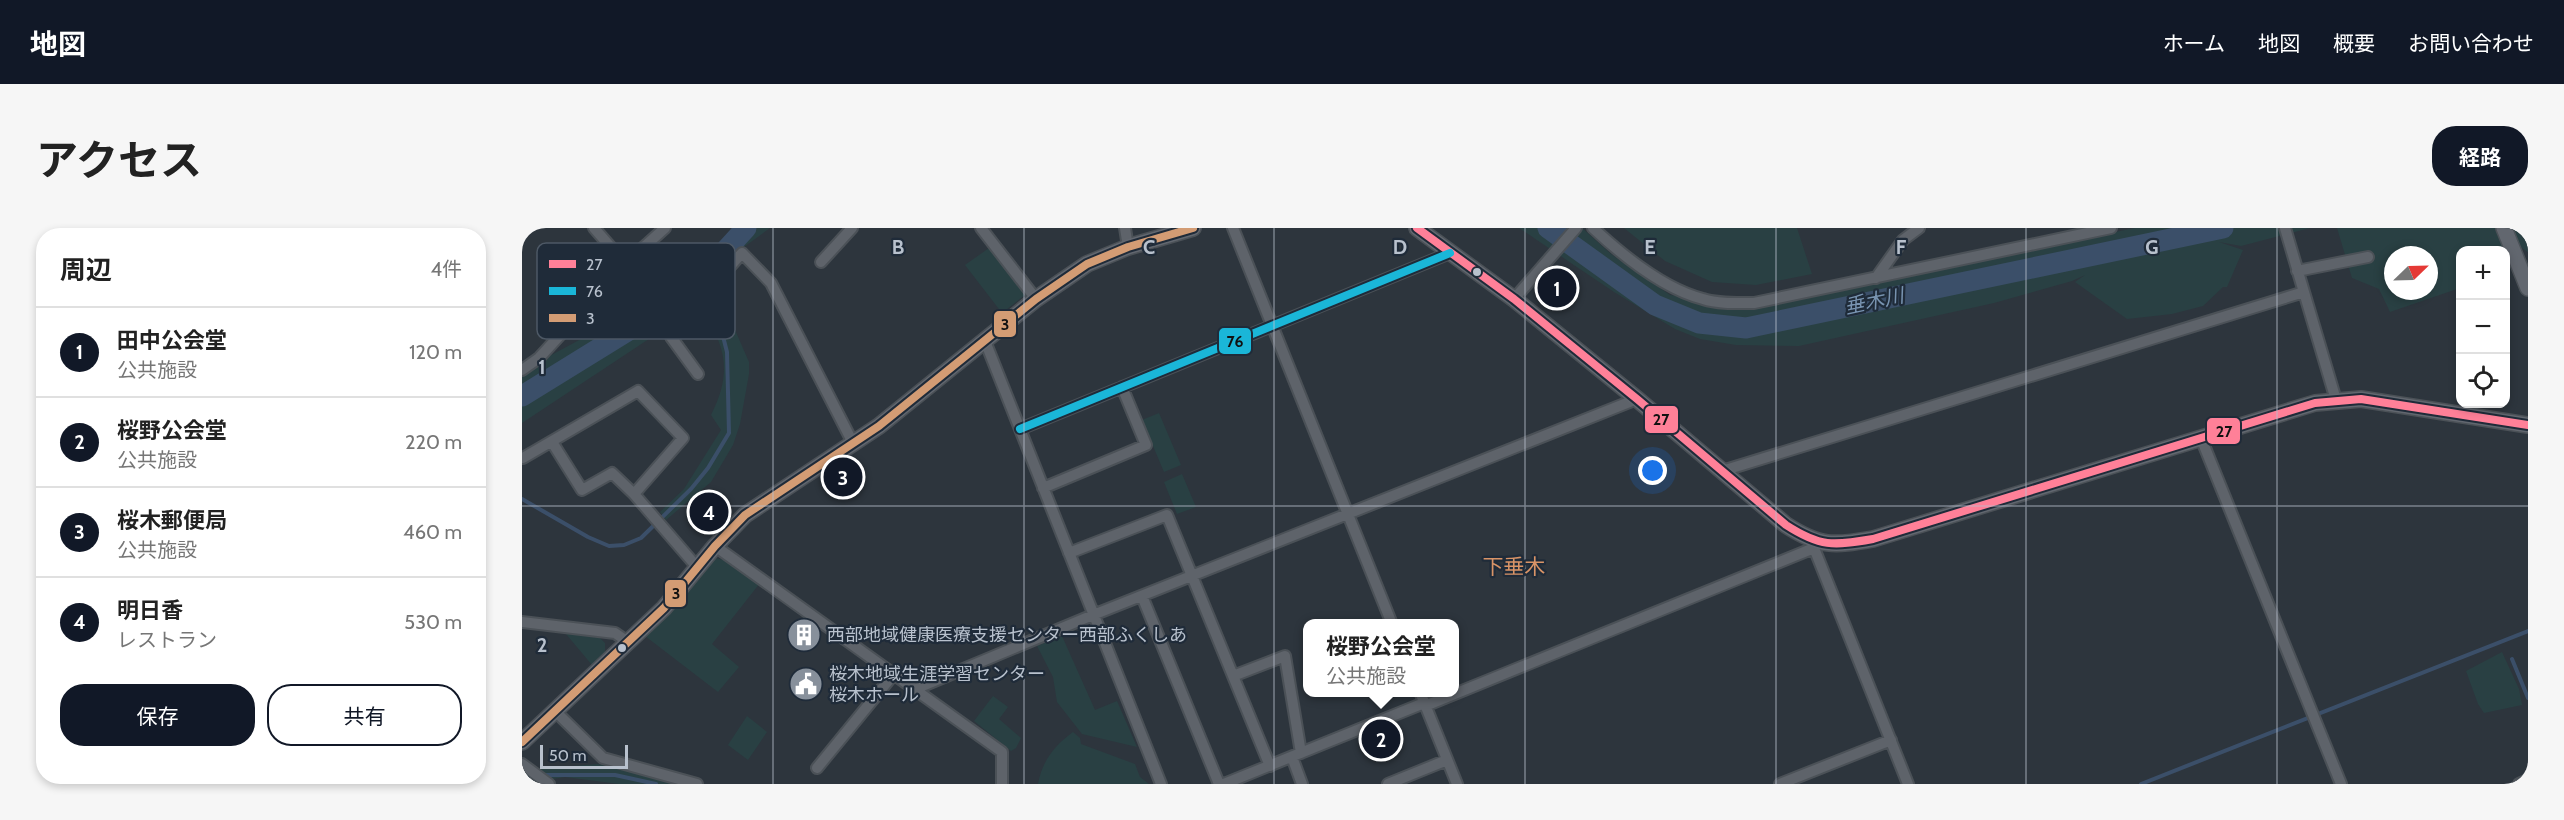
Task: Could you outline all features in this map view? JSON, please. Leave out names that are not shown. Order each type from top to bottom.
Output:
[{"type":"street","points":[[594,228],[608,243]]},
{"type":"street","points":[[648,243],[665,228]]},
{"type":"street","points":[[822,262],[852,228]]},
{"type":"street","points":[[981,228],[1036,299]]},
{"type":"street","points":[[1125,228],[1128,247]]},
{"type":"street","points":[[522,742],[664,608],[715,546],[745,515],[879,426],[1036,299],[1088,264],[1128,247],[1193,228]]},
{"type":"street","points":[[1233,228],[1390,619]]},
{"type":"street","points":[[1417,228],[1514,299],[1786,525],[1812,544],[1908,784]]},
{"type":"street","points":[[1514,299],[1576,228]]},
{"type":"street","points":[[1593,228],[1627,257],[1683,293],[1705,300],[1754,303],[2111,228]]},
{"type":"street","points":[[1876,278],[1903,240],[1919,228]]},
{"type":"street","points":[[2504,228],[2528,288]]},
{"type":"street","points":[[2285,230],[2336,400]]},
{"type":"street","points":[[1020,429],[1450,253]]},
{"type":"street","points":[[735,262],[742,254],[771,283],[853,443]]},
{"type":"street","points":[[2297,270],[2368,257]]},
{"type":"street","points":[[1722,471],[2304,292]]},
{"type":"street","points":[[522,370],[539,358],[556,339]]},
{"type":"street","points":[[672,339],[698,374]]},
{"type":"street","points":[[985,341],[1161,784]]},
{"type":"street","points":[[1043,488],[1146,446],[1122,387]]},
{"type":"street","points":[[523,458],[638,391],[682,438],[634,494]]},
{"type":"street","points":[[913,690],[1093,615],[1637,399]]},
{"type":"street","points":[[1459,686],[1812,544],[1842,544],[1873,539],[2315,404],[2361,399],[2528,425]]},
{"type":"street","points":[[2202,438],[2341,784]]},
{"type":"street","points":[[552,442],[582,490],[612,473],[653,515],[697,567]]},
{"type":"street","points":[[1069,553],[1167,515],[1270,766]]},
{"type":"street","points":[[715,546],[1002,752],[1002,784]]},
{"type":"street","points":[[1142,596],[1219,784]]},
{"type":"street","points":[[522,622],[615,633],[628,642]]},
{"type":"street","points":[[1233,676],[1285,656],[1296,755],[1302,784]]},
{"type":"street","points":[[816,768],[893,675]]},
{"type":"street","points":[[1224,784],[1423,701],[1456,784]]},
{"type":"street","points":[[555,711],[603,758],[653,777],[697,784]]},
{"type":"street","points":[[1780,784],[1891,740]]},
{"type":"street","points":[[1388,784],[1447,760]]},
{"type":"street","points":[[522,764],[549,784]]},
{"type":"street","points":[[2519,784],[2528,780]]},
{"type":"green space","points":[[732,228],[770,228],[744,247],[735,258],[735,243],[719,243]]},
{"type":"green space","points":[[1519,228],[1582,228],[1611,254],[1670,295],[1743,303],[1836,288],[2135,228],[2310,228],[2241,246],[2219,242],[2243,250],[2227,287],[2223,287],[2203,306],[2172,314],[2127,319],[2075,282],[2085,275],[2072,281],[1994,303],[1799,346],[1736,345],[1700,339],[1675,329],[1614,292]]},
{"type":"green space","points":[[1624,228],[1797,228],[1812,274],[1756,285],[1712,282],[1665,261]]},
{"type":"green space","points":[[2337,228],[2528,228],[2528,252],[2500,235],[2504,246],[2456,246],[2456,289],[2438,296],[2438,246],[2384,246],[2384,299],[2379,289],[2352,278]]},
{"type":"green space","points":[[989,248],[1025,295],[1002,313],[965,265]]},
{"type":"green space","points":[[2384,300],[2425,300],[2390,312]]},
{"type":"green space","points":[[735,330],[749,362],[740,424],[733,445],[711,482],[666,520],[660,512],[684,489],[721,430],[711,415],[718,400],[724,373],[718,339],[735,339]]},
{"type":"green space","points":[[581,339],[649,339],[522,423],[522,373]]},
{"type":"green space","points":[[1159,413],[1181,465],[1164,472],[1142,420]]},
{"type":"green space","points":[[1182,474],[1196,507],[1177,514],[1164,482]]},
{"type":"green space","points":[[715,558],[729,561],[760,583],[712,644],[739,667],[718,692],[645,636]]},
{"type":"green space","points":[[566,634],[598,636],[605,643],[605,655],[592,665]]},
{"type":"green space","points":[[1062,636],[1095,710],[1117,701],[1137,747],[1082,734],[1057,702],[1053,677],[1037,646]]},
{"type":"green space","points":[[2502,652],[2519,689],[2522,705],[2484,713],[2478,704],[2466,671]]},
{"type":"green space","points":[[993,696],[1008,707],[999,719],[1021,738],[1016,748],[1011,751],[974,721]]},
{"type":"green space","points":[[747,716],[767,732],[748,760],[728,745]]},
{"type":"green space","points":[[1073,732],[1080,738],[1081,744],[1135,764],[1140,777],[1149,784],[1038,784],[1050,754]]},
{"type":"green space","points":[[598,764],[687,784],[619,784],[565,777],[522,784],[522,770]]},
{"type":"waterway","name":"垂木川","points":[[732,243],[746,228]]},
{"type":"waterway","name":"垂木川","points":[[1548,228],[1655,305],[1699,323],[1746,328],[2223,228]]},
{"type":"waterway","name":"垂木川","points":[[522,396],[614,339]]},
{"type":"waterway","points":[[522,499],[588,537],[609,546],[624,545],[641,538],[691,489],[708,468],[729,433],[727,352],[724,339]]},
{"type":"waterway","points":[[2141,784],[2528,631]]},
{"type":"waterway","points":[[2512,659],[2528,698]]},
{"type":"waterway","points":[[541,775],[615,775],[656,784]]},
{"type":"waterway","points":[[522,776],[533,776]]},
{"type":"transit line","name":"3","points":[[522,742],[664,608],[715,546],[745,515],[879,426],[1036,299],[1087,264],[1128,247],[1193,228]]},
{"type":"transit line","name":"27","points":[[1417,228],[1514,299],[1786,525],[1808,537],[1827,543],[1873,539],[2315,403],[2361,399],[2528,425]]},
{"type":"transit line","name":"76","points":[[1020,429],[1450,253]]},
{"type":"place","name":"田中公会堂","points":[[1557,288]]},
{"type":"place","name":"桜木郵便局","points":[[843,477]]},
{"type":"place","name":"明日香","points":[[709,512]]},
{"type":"place","name":"西部地域健康医療支援センター西部ふくしあ","points":[[804,635]]},
{"type":"place","name":"桜木地域生涯学習センター 桜木ホール","points":[[806,684]]},
{"type":"place","name":"桜野公会堂","points":[[1381,739]]},
{"type":"district","name":"下垂木","points":[[1514,567]]}]
